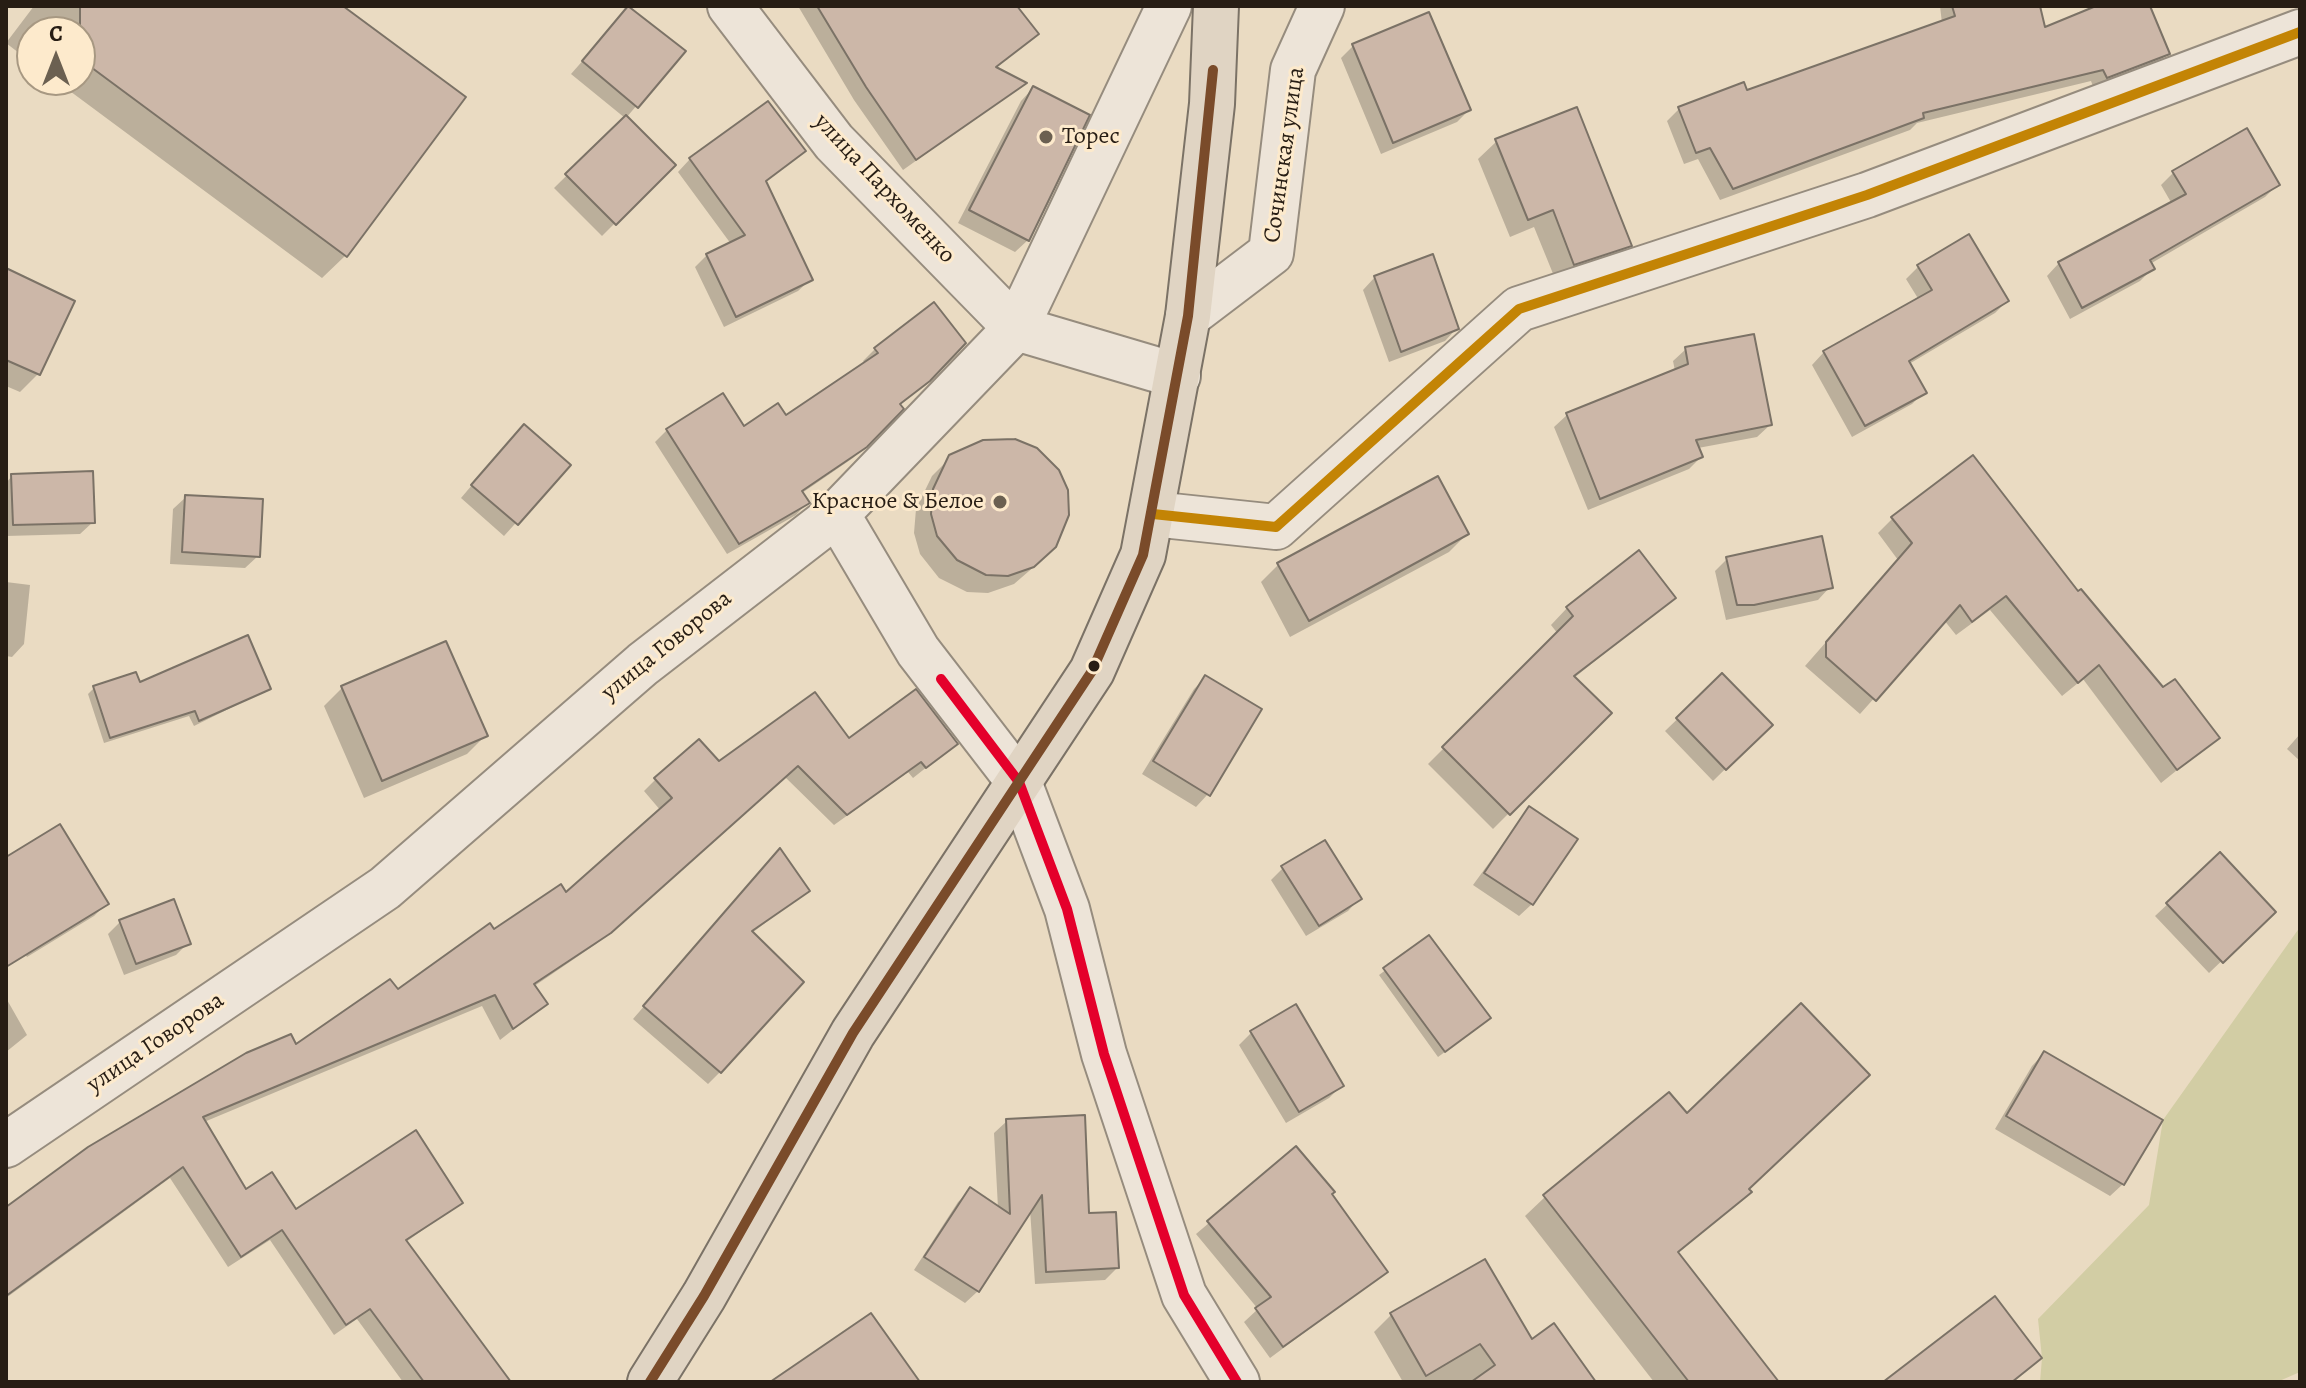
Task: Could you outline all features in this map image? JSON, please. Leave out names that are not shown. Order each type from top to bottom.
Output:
[{"type":"highway","points":[[650,1382],[704,1296],[853,1033],[1092,671],[1143,555],[1188,316],[1212,104],[1216,6]]},
{"type":"street","name":"улица Пархоменко","points":[[730,6],[834,142],[1016,328]]},
{"type":"street","name":"улица Говорова","points":[[6,1145],[385,888],[643,664],[837,514],[1016,328],[1169,6]]},
{"type":"street","name":"Сочинская улица","points":[[1188,316],[1271,253],[1293,70],[1322,6]]},
{"type":"street","points":[[1153,514],[1276,527],[1519,309],[1867,195],[2300,32]]},
{"type":"street","points":[[1016,328],[1178,376]]},
{"type":"street","points":[[837,514],[918,651],[1019,782],[1067,909],[1104,1054],[1184,1295],[1237,1382]]},
{"type":"shaded area","points":[[2300,927],[2300,1372],[2277,1382],[2040,1382],[2042,1358],[2038,1319],[2149,1205],[2163,1120]]},
{"type":"building","points":[[80,6],[343,6],[466,97],[347,257],[96,71],[96,16],[80,16]]},
{"type":"building","points":[[628,6],[686,51],[638,108],[582,61]]},
{"type":"building","points":[[817,6],[1017,6],[1039,34],[996,67],[1027,83],[916,160],[866,87]]},
{"type":"building","points":[[1952,6],[2040,6],[2045,27],[2096,6],[2150,6],[2170,54],[2107,78],[2103,70],[1923,113],[1924,118],[1733,189],[1710,148],[1696,153],[1678,107],[1744,82],[1747,90],[1955,16]]},
{"type":"building","points":[[1429,12],[1471,110],[1393,143],[1352,44]]},
{"type":"building","points":[[1033,86],[1090,115],[1029,241],[969,210]]},
{"type":"building","points":[[768,101],[806,151],[766,181],[813,280],[736,317],[706,254],[745,235],[689,158]]},
{"type":"building","points":[[1577,107],[1632,246],[1574,265],[1553,210],[1528,220],[1495,139]]},
{"type":"building","points":[[626,115],[676,165],[616,225],[565,174]]},
{"type":"building","points":[[2247,128],[2280,185],[2150,260],[2155,269],[2082,308],[2058,262],[2186,194],[2172,171]]},
{"type":"building","points":[[1969,234],[2009,301],[1909,361],[1927,393],[1865,426],[1823,351],[1932,290],[1917,265]]},
{"type":"building","points":[[1433,254],[1459,329],[1401,352],[1374,276]]},
{"type":"building","points":[[6,268],[75,301],[40,375],[6,360]]},
{"type":"building","points":[[934,302],[966,343],[930,381],[900,404],[904,409],[867,447],[802,491],[810,503],[739,544],[666,429],[723,393],[744,426],[778,403],[786,415],[878,353],[874,348]]},
{"type":"building","points":[[1754,334],[1772,425],[1696,440],[1703,457],[1600,499],[1566,413],[1688,364],[1685,347]]},
{"type":"building","points":[[524,424],[571,465],[518,525],[471,485]]},
{"type":"building","name":"Красное & Белое","points":[[1015,439],[1037,448],[1059,470],[1068,490],[1069,515],[1056,547],[1034,567],[1008,576],[986,575],[957,560],[937,536],[931,514],[933,489],[949,455],[983,440]]},
{"type":"building","points":[[1973,455],[2078,591],[2081,589],[2163,687],[2175,679],[2220,738],[2177,770],[2099,665],[2078,683],[2006,596],[1972,622],[1960,605],[1876,701],[1826,657],[1826,642],[1912,543],[1891,517]]},
{"type":"building","points":[[93,471],[95,523],[13,525],[11,474]]},
{"type":"building","points":[[1438,476],[1469,534],[1309,621],[1277,563]]},
{"type":"building","points":[[185,495],[263,499],[260,557],[182,552]]},
{"type":"building","points":[[1822,536],[1833,588],[1754,605],[1737,605],[1726,557]]},
{"type":"building","points":[[1639,550],[1676,598],[1574,676],[1612,713],[1510,815],[1442,747],[1573,616],[1566,607]]},
{"type":"building","points":[[248,635],[271,689],[199,721],[195,711],[110,738],[93,686],[136,672],[140,682]]},
{"type":"building","points":[[446,641],[488,736],[382,781],[341,686]]},
{"type":"building","points":[[1722,673],[1773,725],[1726,770],[1676,718]]},
{"type":"building","points":[[1205,675],[1262,709],[1210,796],[1153,761]]},
{"type":"building","points":[[916,689],[958,744],[926,768],[921,762],[847,815],[798,766],[611,933],[534,984],[548,1004],[513,1029],[495,995],[203,1117],[246,1189],[272,1172],[296,1209],[416,1130],[463,1203],[406,1240],[511,1382],[424,1382],[370,1309],[346,1325],[282,1230],[241,1257],[183,1167],[6,1296],[6,1207],[88,1147],[246,1053],[291,1034],[296,1044],[390,979],[398,989],[490,923],[494,929],[561,884],[566,892],[672,798],[654,778],[699,739],[719,761],[815,692],[849,738]]},
{"type":"building","points":[[1529,806],[1578,839],[1533,905],[1484,873]]},
{"type":"building","points":[[60,824],[109,904],[6,967],[6,857]]},
{"type":"building","points":[[1325,840],[1362,899],[1319,926],[1281,866]]},
{"type":"building","points":[[780,848],[810,891],[752,931],[804,982],[721,1073],[643,1006]]},
{"type":"building","points":[[2220,852],[2276,912],[2223,963],[2166,903]]},
{"type":"building","points":[[174,899],[191,944],[136,964],[119,920]]},
{"type":"building","points":[[1429,935],[1491,1018],[1445,1052],[1383,968]]},
{"type":"building","points":[[1801,1003],[1870,1075],[1749,1189],[1752,1192],[1678,1252],[1779,1382],[1689,1382],[1543,1195],[1669,1092],[1687,1113]]},
{"type":"building","points":[[1296,1004],[1344,1086],[1299,1112],[1250,1031]]},
{"type":"building","points":[[2044,1051],[2163,1120],[2124,1185],[2006,1116]]},
{"type":"building","points":[[1085,1115],[1089,1213],[1116,1212],[1119,1268],[1046,1272],[1042,1195],[979,1292],[924,1257],[970,1187],[1010,1214],[1006,1119]]},
{"type":"building","points":[[1296,1146],[1335,1192],[1332,1194],[1388,1272],[1283,1347],[1255,1308],[1271,1297],[1207,1221]]},
{"type":"building","points":[[1485,1259],[1532,1339],[1554,1323],[1596,1382],[1471,1382],[1495,1365],[1480,1344],[1426,1376],[1390,1313]]},
{"type":"building","points":[[1995,1296],[2042,1358],[2012,1382],[1883,1382]]},
{"type":"building","points":[[871,1313],[920,1382],[770,1382]]},
{"type":"transit line","points":[[1153,514],[1276,527],[1519,309],[1867,195],[2300,32]]},
{"type":"transit line","points":[[650,1382],[704,1296],[853,1033],[1092,671],[1143,555],[1188,316],[1213,70]]},
{"type":"transit line","points":[[941,679],[1019,782],[1067,909],[1104,1054],[1184,1295],[1237,1382]]},
{"type":"place","name":"Торес","points":[[1046,137]]},
{"type":"place","name":"Красное & Белое","points":[[1000,502]]}]
